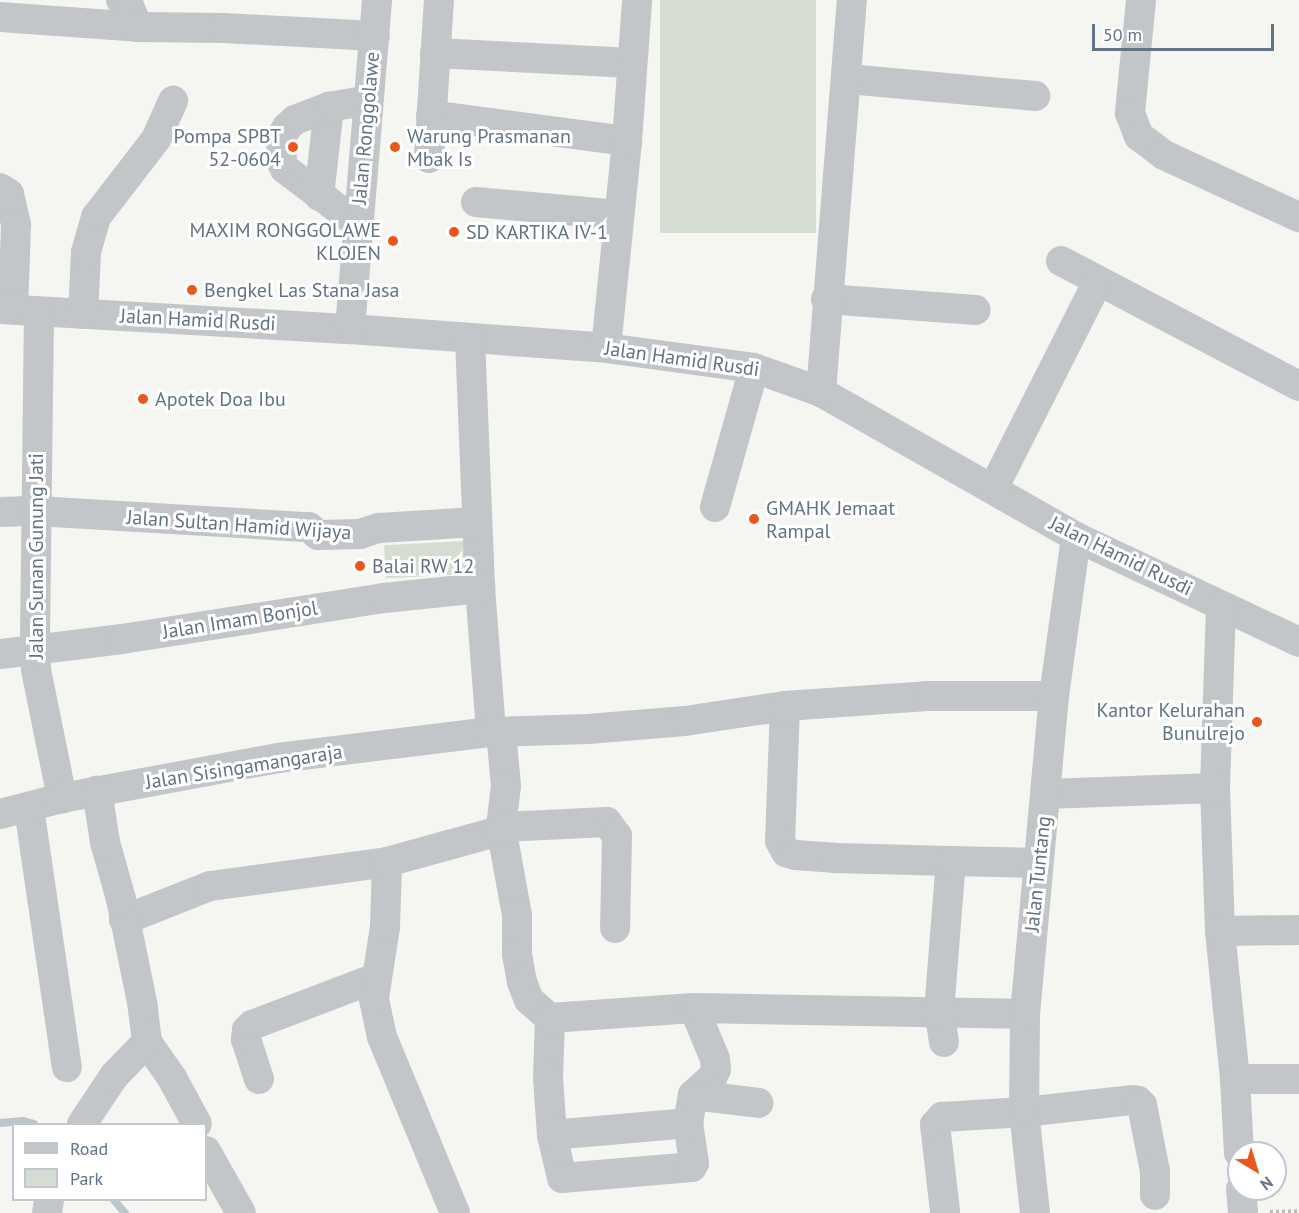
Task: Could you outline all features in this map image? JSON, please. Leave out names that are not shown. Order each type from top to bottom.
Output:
[{"type":"street","points":[[121,0],[129,6],[138,27]]},
{"type":"street","name":"Jalan Ronggolawe","points":[[350,329],[377,0]]},
{"type":"street","points":[[429,158],[439,0]]},
{"type":"street","points":[[606,348],[627,141],[637,0]]},
{"type":"street","points":[[821,392],[826,299],[848,80],[852,0]]},
{"type":"street","points":[[1141,0],[1130,113],[1138,136],[1164,155],[1299,217]]},
{"type":"street","points":[[0,17],[138,27],[224,28],[375,36]]},
{"type":"street","points":[[435,53],[632,63]]},
{"type":"street","points":[[848,80],[1035,96]]},
{"type":"street","points":[[357,223],[285,170],[282,163],[281,137],[295,120],[329,107],[367,100]]},
{"type":"street","points":[[83,314],[86,252],[96,217],[156,139],[173,101]]},
{"type":"street","points":[[319,196],[329,107]]},
{"type":"street","points":[[431,115],[627,141]]},
{"type":"street","name":"Jalan Sunan Gunung Jati","points":[[0,188],[9,194],[16,225],[17,310],[36,511],[36,670],[62,798]]},
{"type":"street","points":[[476,202],[619,215]]},
{"type":"street","points":[[1061,261],[1299,386]]},
{"type":"street","points":[[993,489],[1098,281]]},
{"type":"street","points":[[826,299],[976,310]]},
{"type":"street","name":"Jalan Hamid Rusdi","points":[[17,310],[350,329],[606,348],[754,368],[821,392],[1076,537],[1299,642]]},
{"type":"street","points":[[470,338],[480,588],[496,732],[506,786],[501,826],[517,915],[517,954],[522,982],[529,1000],[550,1018],[694,1008],[1025,1014]]},
{"type":"street","points":[[715,507],[754,368]]},
{"type":"street","name":"Jalan Sultan Hamid Wijaya","points":[[0,512],[36,511],[309,527],[318,535],[360,534],[379,528],[477,522]]},
{"type":"street","name":"Jalan Tuntang","points":[[1035,1213],[1024,1112],[1025,1014],[1054,696],[1076,537]]},
{"type":"street","name":"Jalan Imam Bonjol","points":[[0,654],[384,598],[480,588]]},
{"type":"street","points":[[1221,606],[1215,788],[1220,931],[1235,1079],[1238,1141]]},
{"type":"street","name":"Jalan Sisingamangaraja","points":[[0,814],[62,798],[278,758],[496,732],[685,721],[785,706],[927,696],[1054,696]]},
{"type":"street","points":[[785,706],[780,841],[786,852],[795,855],[834,858],[1037,863]]},
{"type":"street","points":[[1046,794],[1215,788]]},
{"type":"street","points":[[97,791],[105,842],[143,1007],[147,1042],[172,1078],[195,1123]]},
{"type":"street","points":[[29,808],[67,1067]]},
{"type":"street","points":[[124,920],[210,886],[387,862],[492,833],[501,826],[607,822],[613,827],[617,836],[615,928]]},
{"type":"street","points":[[944,1042],[939,1012],[951,861]]},
{"type":"street","points":[[387,862],[386,927],[374,998],[382,1037],[455,1212]]},
{"type":"street","points":[[1220,931],[1299,930]]},
{"type":"street","points":[[259,1079],[246,1039],[247,1030],[252,1025],[376,978]]},
{"type":"street","points":[[550,1018],[548,1078],[552,1135],[559,1175],[565,1180],[688,1168],[694,1163],[690,1109],[716,1069],[715,1059],[694,1008]]},
{"type":"street","points":[[83,1123],[114,1076],[147,1042]]},
{"type":"street","points":[[1235,1079],[1299,1079]]},
{"type":"street","points":[[945,1211],[936,1121],[942,1117],[1138,1101],[1142,1105],[1155,1171],[1155,1195]]},
{"type":"street","points":[[552,1135],[690,1109],[759,1103]]},
{"type":"street","points":[[207,1153],[241,1213]]},
{"type":"green space","points":[[660,0],[816,0],[816,233],[660,233]]},
{"type":"green space","points":[[464,541],[466,574],[386,578],[384,545]]},
{"type":"waterway","points":[[0,1123],[23,1121],[30,1123]]},
{"type":"waterway","points":[[115,1201],[125,1213]]},
{"type":"place","name":"Pompa SPBT 52-0604","points":[[293,147]]},
{"type":"place","name":"Warung Prasmanan Mbak Is","points":[[395,147]]},
{"type":"place","name":"SD KARTIKA IV-1","points":[[454,232]]},
{"type":"place","name":"MAXIM RONGGOLAWE KLOJEN","points":[[393,241]]},
{"type":"place","name":"Bengkel Las Stana Jasa","points":[[192,290]]},
{"type":"place","name":"Apotek Doa Ibu","points":[[143,399]]},
{"type":"place","name":"GMAHK Jemaat Rampal","points":[[754,519]]},
{"type":"place","name":"Balai RW 12","points":[[360,566]]},
{"type":"place","name":"Kantor Kelurahan Bunulrejo","points":[[1257,722]]}]
